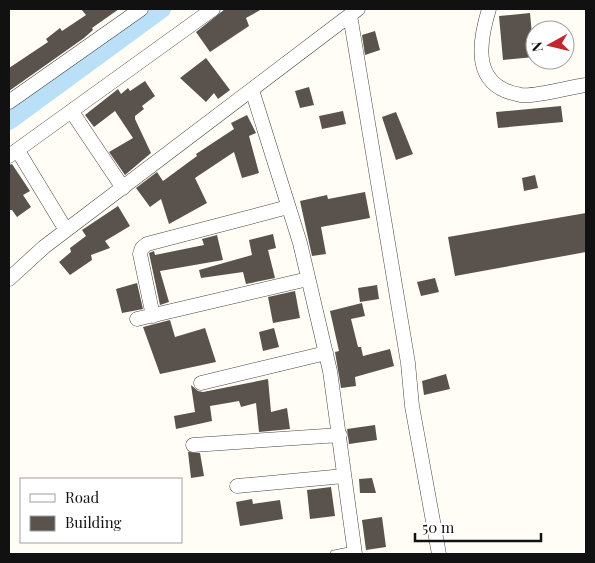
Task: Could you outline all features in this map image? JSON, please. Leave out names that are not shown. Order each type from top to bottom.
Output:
[{"type":"street","points":[[9,102],[141,9]]},
{"type":"street","points":[[66,230],[14,153],[213,9]]},
{"type":"street","points":[[489,9],[482,32],[481,51],[485,74],[498,86],[522,95],[586,85]]},
{"type":"street","points":[[11,273],[354,12],[408,362],[412,406],[440,554]]},
{"type":"street","points":[[252,90],[288,207],[326,353],[340,436],[354,552]]},
{"type":"street","points":[[72,112],[123,188]]},
{"type":"street","points":[[153,316],[140,254],[142,248],[147,244],[288,207]]},
{"type":"street","points":[[137,319],[308,280]]},
{"type":"street","points":[[200,384],[326,353]]},
{"type":"street","points":[[193,445],[340,436]]},
{"type":"street","points":[[237,486],[344,476]]},
{"type":"lane","points":[[334,554],[354,552]]},
{"type":"building","points":[[81,9],[119,9],[92,28],[93,30],[84,38],[9,91],[9,68],[48,42],[46,39],[60,28],[62,31],[86,15]]},
{"type":"building","points":[[225,9],[262,9],[246,18],[249,26],[210,52],[196,32]]},
{"type":"building","points":[[530,13],[531,20],[525,20],[525,58],[503,60],[499,16]]},
{"type":"building","points":[[375,31],[380,50],[365,55],[362,35]]},
{"type":"building","points":[[206,58],[230,90],[218,99],[214,93],[206,102],[180,78]]},
{"type":"building","points":[[145,81],[155,96],[142,106],[144,109],[135,116],[135,119],[151,153],[125,175],[109,152],[133,138],[115,111],[94,127],[85,115],[118,89],[121,94],[128,88],[130,91]]},
{"type":"building","points":[[309,87],[314,105],[300,108],[295,91]]},
{"type":"building","points":[[561,106],[563,122],[498,128],[496,112]]},
{"type":"building","points":[[343,111],[346,124],[322,129],[319,116]]},
{"type":"building","points":[[396,112],[413,154],[396,160],[382,117]]},
{"type":"building","points":[[247,115],[256,133],[249,136],[259,173],[242,178],[234,152],[195,178],[207,203],[169,224],[161,199],[150,207],[136,188],[157,172],[163,181],[197,156],[196,154],[234,129],[231,123]]},
{"type":"building","points":[[12,164],[30,191],[23,195],[31,207],[17,217],[12,210],[9,210],[9,165]]},
{"type":"building","points":[[535,175],[538,188],[524,191],[522,178]]},
{"type":"building","points":[[365,192],[370,218],[321,227],[326,254],[312,256],[300,201],[327,195],[328,199]]},
{"type":"building","points":[[118,206],[130,226],[105,241],[110,248],[91,255],[92,260],[70,275],[59,262],[71,252],[70,248],[86,236],[82,230]]},
{"type":"building","points":[[586,213],[586,252],[455,276],[448,237]]},
{"type":"building","points":[[273,234],[276,248],[268,250],[275,278],[246,284],[243,272],[201,278],[199,270],[252,255],[249,240]]},
{"type":"building","points":[[217,235],[223,260],[160,271],[169,302],[160,305],[149,253],[154,251],[155,255],[204,245],[202,239]]},
{"type":"building","points":[[435,278],[439,292],[421,296],[417,282]]},
{"type":"building","points":[[137,283],[143,309],[122,313],[116,289]]},
{"type":"building","points":[[377,285],[379,299],[360,302],[358,288]]},
{"type":"building","points":[[295,291],[300,318],[273,323],[268,297]]},
{"type":"building","points":[[362,303],[365,316],[351,319],[358,347],[361,347],[363,356],[390,349],[394,366],[355,377],[356,386],[341,388],[335,352],[339,351],[330,311]]},
{"type":"building","points":[[170,320],[175,337],[205,328],[216,362],[160,374],[143,327]]},
{"type":"building","points":[[274,328],[279,347],[263,351],[259,332]]},
{"type":"building","points":[[446,374],[450,389],[424,395],[422,381]]},
{"type":"building","points":[[268,379],[271,412],[287,408],[290,429],[259,432],[256,403],[241,407],[239,401],[210,406],[212,421],[176,429],[174,416],[195,412],[191,385],[198,391],[203,392]]},
{"type":"building","points":[[375,425],[377,440],[349,444],[347,429]]},
{"type":"building","points":[[188,452],[200,453],[204,476],[191,478]]},
{"type":"building","points":[[372,478],[376,493],[360,493],[359,479]]},
{"type":"building","points":[[331,487],[335,516],[310,519],[307,490]]},
{"type":"building","points":[[252,499],[253,504],[280,500],[283,519],[240,526],[236,502]]},
{"type":"building","points":[[382,517],[386,547],[366,550],[362,520]]},
{"type":"waterway","points":[[9,121],[162,9]]}]
